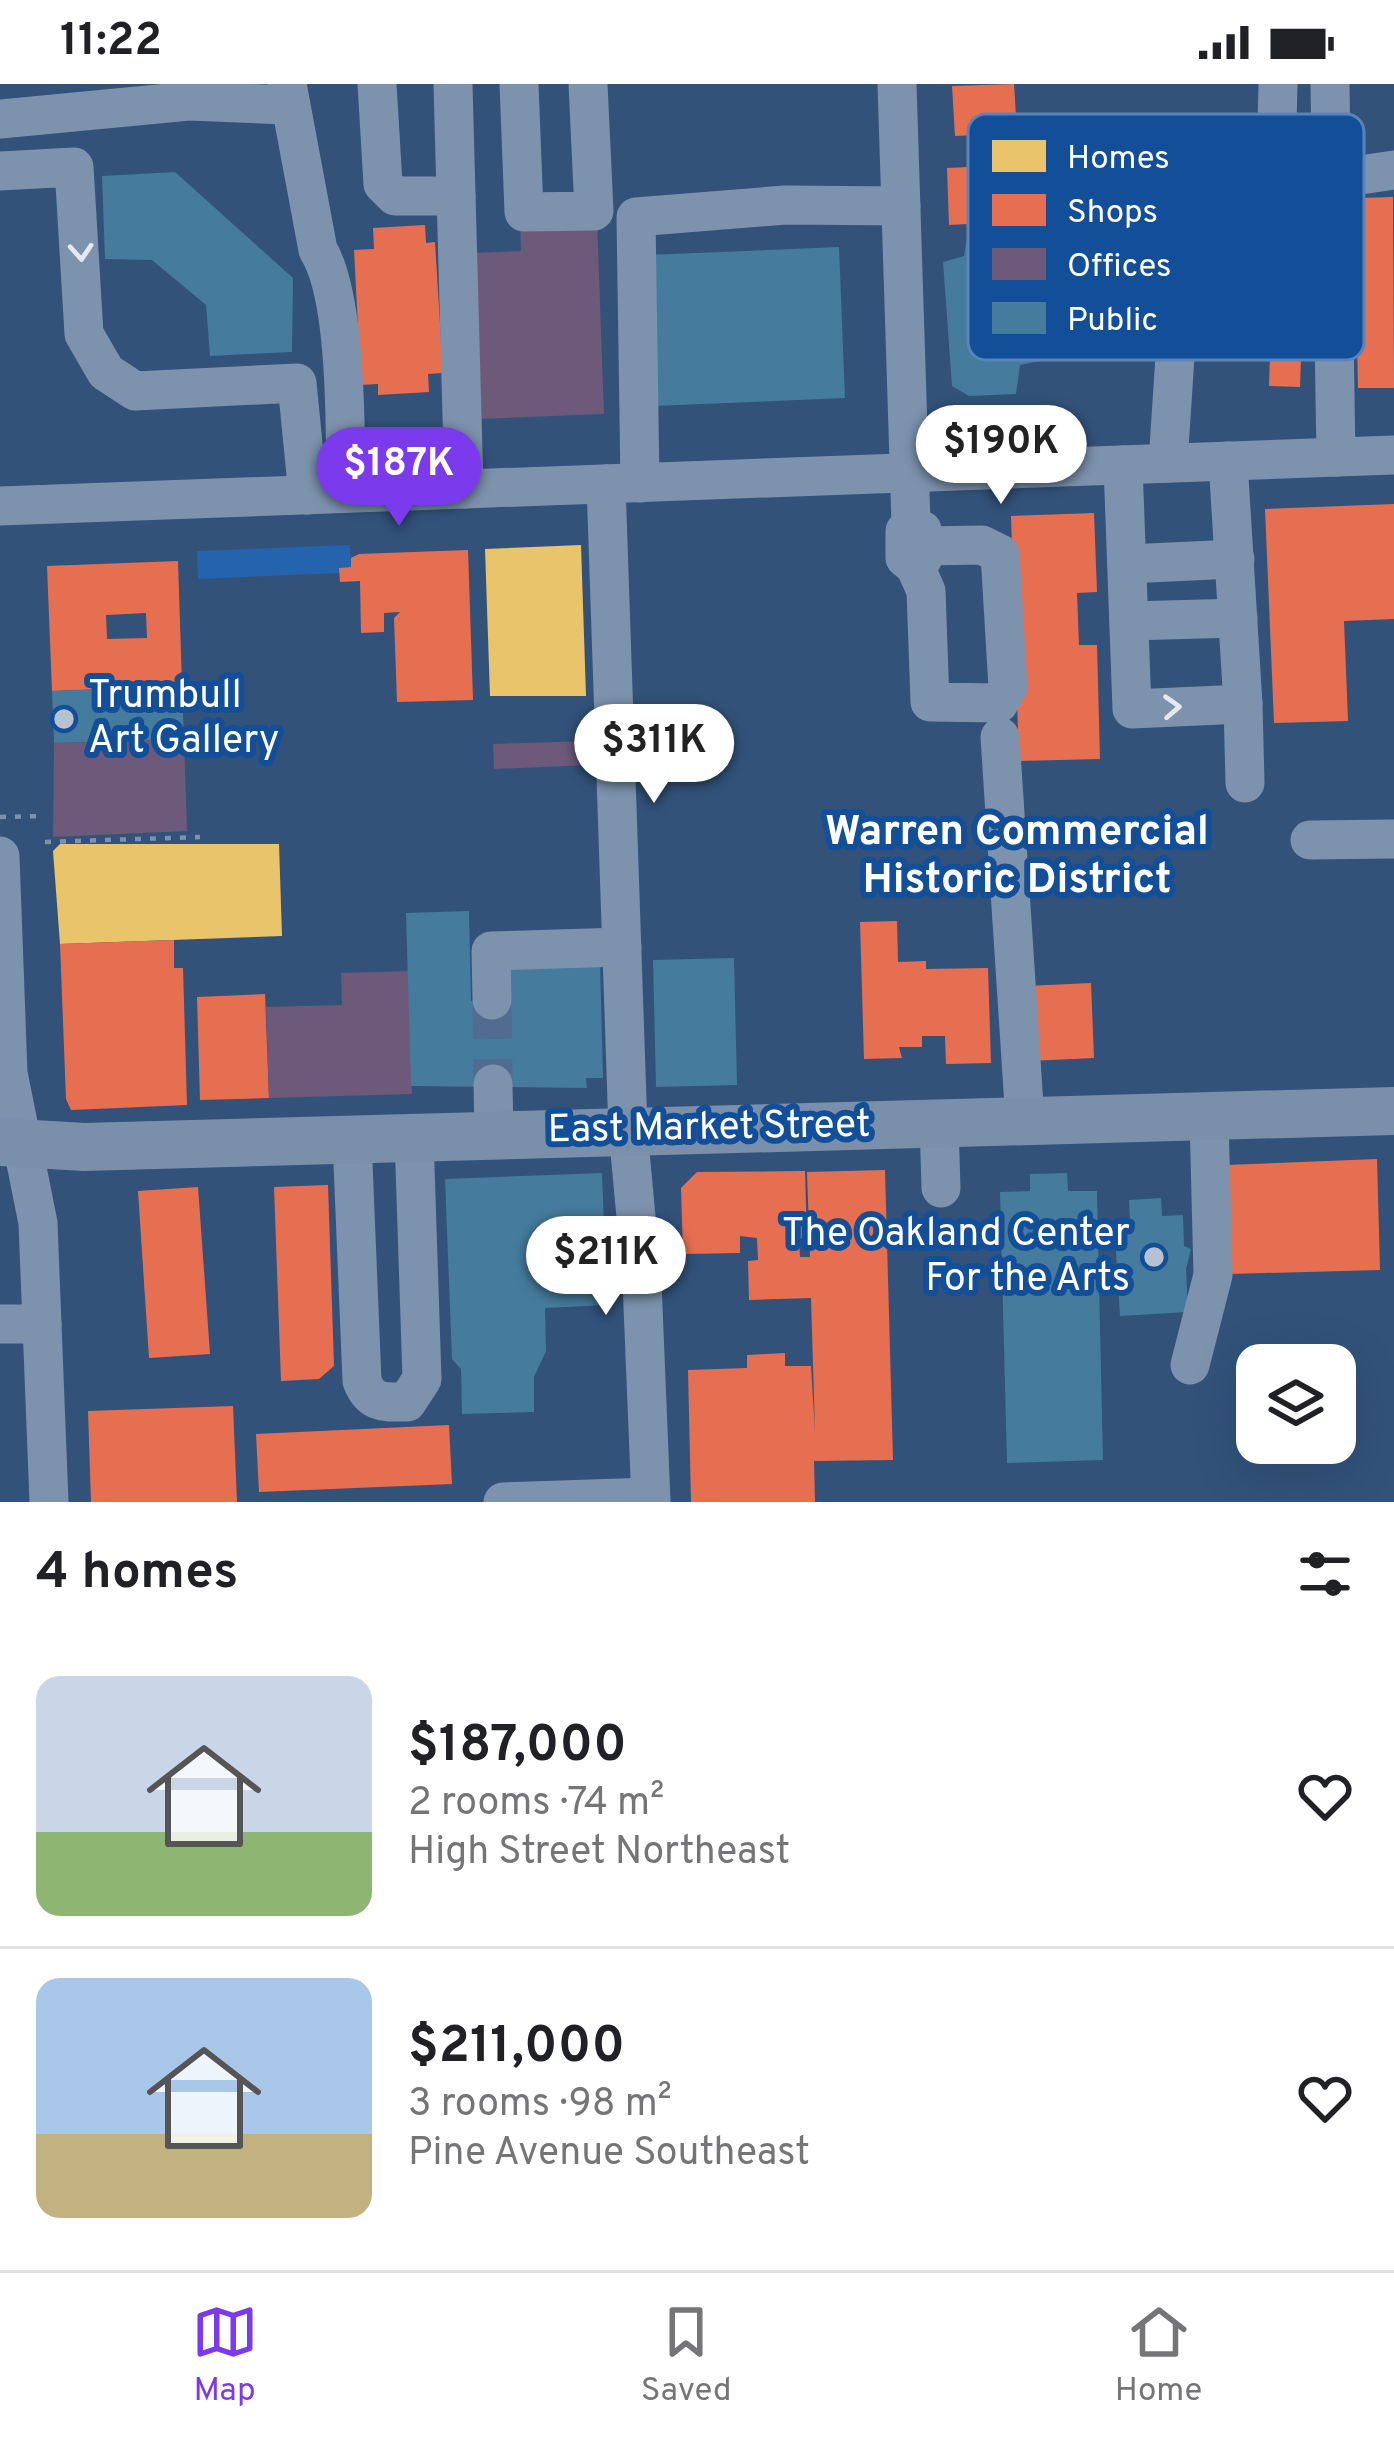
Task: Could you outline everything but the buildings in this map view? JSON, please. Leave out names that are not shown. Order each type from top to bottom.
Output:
[{"type":"main road","name":"East Market Street","points":[[13,1143],[352,1139],[1394,1111]]},
{"type":"street","points":[[377,84],[383,184],[395,196],[456,196]]},
{"type":"street","points":[[453,84],[464,489]]},
{"type":"street","points":[[520,84],[524,212],[593,211],[588,84]]},
{"type":"street","points":[[897,84],[909,473],[916,546]]},
{"type":"street","points":[[1277,114],[1278,84]]},
{"type":"street","points":[[1330,84],[1331,114]]},
{"type":"street","points":[[0,119],[287,94],[318,250],[330,269],[341,380],[326,494]]},
{"type":"street","points":[[74,114],[84,334],[106,372],[135,391],[297,383],[326,494]]},
{"type":"street","points":[[0,171],[74,167]]},
{"type":"street","points":[[1364,174],[1394,170]]},
{"type":"street","points":[[503,1502],[651,1499],[642,1282],[628,1130],[622,947],[623,484],[636,217],[785,205],[901,206]]},
{"type":"street","points":[[1168,463],[1175,360]]},
{"type":"street","points":[[1335,360],[1336,457]]},
{"type":"street","points":[[0,506],[1394,455]]},
{"type":"street","points":[[1228,461],[1245,783]]},
{"type":"street","points":[[1123,465],[1132,709],[1243,704]]},
{"type":"street","points":[[1127,564],[1235,559]]},
{"type":"street","points":[[1129,621],[1238,617]]},
{"type":"street","points":[[1000,736],[1025,1121]]},
{"type":"street","points":[[1310,840],[1394,839]]},
{"type":"street","points":[[0,856],[13,1143],[38,1223],[49,1502]]},
{"type":"street","points":[[492,1000],[490,951],[622,947]]},
{"type":"street","points":[[493,1084],[494,1134]]},
{"type":"street","points":[[1190,1365],[1213,1275],[1209,1117]]},
{"type":"street","points":[[939,1123],[941,1189]]},
{"type":"street","points":[[352,1139],[362,1381],[368,1396],[407,1402],[422,1379],[414,1136]]},
{"type":"street","points":[[0,1324],[42,1324]]},
{"type":"path","points":[[0,818],[44,816]]},
{"type":"path","points":[[45,842],[200,837]]},
{"type":"shaded area","points":[[350,545],[351,567],[340,568],[339,573],[198,579],[197,551]]},
{"type":"tunnel","points":[[492,1000],[493,1084]]},
{"type":"place","name":"Trumbull Art Gallery","points":[[64,719]]},
{"type":"place","name":"The Oakland Center For the Arts","points":[[1154,1257]]},
{"type":"district","name":"Warren Commercial Historic District","points":[[1017,857]]}]
